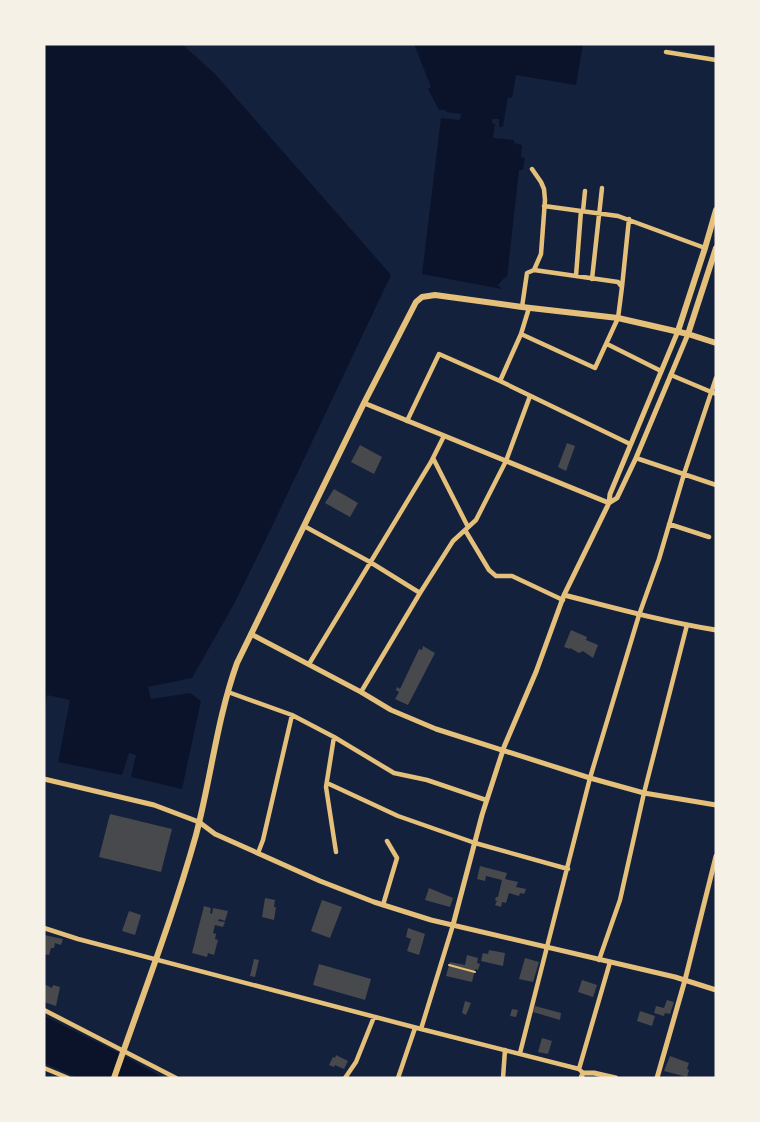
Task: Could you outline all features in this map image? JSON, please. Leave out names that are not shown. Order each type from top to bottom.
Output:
[{"type":"main road","points":[[678,331],[716,210]]},
{"type":"main road","points":[[688,334],[716,252]]},
{"type":"main road","points":[[114,1078],[156,959],[199,822],[227,692],[237,663],[416,302],[422,297],[435,295],[618,318],[678,331],[716,343]]},
{"type":"street","points":[[666,52],[716,60]]},
{"type":"street","points":[[532,169],[544,189],[541,254],[534,270]]},
{"type":"street","points":[[592,279],[602,188]]},
{"type":"street","points":[[576,276],[585,191]]},
{"type":"street","points":[[544,206],[629,219],[705,248]]},
{"type":"street","points":[[521,334],[595,368],[618,318],[629,219]]},
{"type":"street","points":[[500,381],[521,334],[526,307],[527,273],[534,270],[618,282],[622,287]]},
{"type":"street","points":[[398,1078],[418,1029],[453,925],[486,800],[503,751],[564,597],[609,503],[630,443],[678,331]]},
{"type":"street","points":[[609,503],[617,498],[636,458],[688,334]]},
{"type":"street","points":[[607,344],[662,370]]},
{"type":"street","points":[[407,421],[439,354],[630,443]]},
{"type":"street","points":[[671,375],[714,393]]},
{"type":"street","points":[[520,1054],[590,778],[684,474],[714,393],[716,378]]},
{"type":"street","points":[[361,692],[453,541],[476,520],[506,461],[530,396]]},
{"type":"street","points":[[364,403],[609,503]]},
{"type":"street","points":[[309,664],[444,436]]},
{"type":"street","points":[[433,458],[467,529],[489,570],[496,576],[512,576],[564,597],[716,630]]},
{"type":"street","points":[[636,458],[716,485]]},
{"type":"street","points":[[669,524],[709,537]]},
{"type":"street","points":[[304,526],[420,593]]},
{"type":"street","points":[[599,960],[620,900],[687,625]]},
{"type":"street","points":[[251,634],[391,710],[436,729],[644,793],[716,805]]},
{"type":"street","points":[[227,692],[292,715],[394,774],[427,780],[486,800]]},
{"type":"street","points":[[258,853],[292,715]]},
{"type":"street","points":[[334,737],[327,783],[337,852]]},
{"type":"street","points":[[44,779],[154,805],[199,822],[215,834],[320,881],[383,905],[716,990]]},
{"type":"street","points":[[327,783],[398,816],[475,843],[568,869]]},
{"type":"street","points":[[383,905],[397,858],[387,841]]},
{"type":"street","points":[[657,1078],[716,856]]},
{"type":"street","points":[[44,928],[520,1054],[581,1073],[616,1078]]},
{"type":"street","points":[[581,1073],[610,962]]},
{"type":"street","points":[[44,1010],[176,1078]]},
{"type":"street","points":[[345,1078],[356,1062],[374,1017]]},
{"type":"street","points":[[503,1078],[505,1050]]},
{"type":"street","points":[[44,1068],[68,1078]]},
{"type":"path","points":[[449,965],[475,972]]},
{"type":"water","points":[[44,44],[182,44],[215,74],[391,275],[234,604],[192,678],[148,687],[151,699],[190,693],[201,701],[182,789],[131,777],[136,755],[129,753],[122,775],[58,762],[70,700],[47,695],[44,711]]},
{"type":"water","points":[[414,44],[583,44],[576,85],[516,75],[512,98],[508,97],[503,127],[499,127],[499,119],[492,119],[495,124],[493,138],[514,140],[514,143],[522,145],[521,157],[525,158],[523,170],[519,170],[507,278],[498,285],[502,289],[422,274],[441,118],[460,120],[461,114],[439,110],[428,89],[431,87]]},
{"type":"water","points":[[44,1016],[164,1078],[78,1078],[44,1063]]},
{"type":"building","points":[[567,443],[575,446],[566,471],[558,467]]},
{"type":"building","points":[[360,445],[382,457],[374,474],[351,462]]},
{"type":"building","points":[[334,489],[358,503],[350,517],[325,503]]},
{"type":"building","points":[[571,630],[598,645],[593,658],[583,651],[579,653],[564,647]]},
{"type":"building","points":[[423,646],[435,653],[408,705],[395,699],[399,692],[396,690],[397,687],[400,689],[419,649],[422,650]]},
{"type":"building","points":[[110,814],[172,829],[161,872],[99,857]]},
{"type":"building","points":[[480,866],[507,873],[505,879],[518,882],[516,887],[526,889],[524,894],[520,893],[519,896],[509,893],[506,903],[502,902],[501,907],[495,905],[502,880],[486,876],[485,881],[477,879]]},
{"type":"building","points":[[429,888],[453,898],[450,907],[425,900]]},
{"type":"building","points":[[265,898],[275,900],[274,920],[262,917]]},
{"type":"building","points":[[322,900],[342,907],[330,938],[311,931]]},
{"type":"building","points":[[204,906],[211,908],[212,914],[213,908],[228,911],[225,921],[218,921],[225,922],[223,927],[215,925],[213,933],[218,940],[214,955],[208,953],[207,957],[192,953]]},
{"type":"building","points":[[129,911],[141,915],[135,935],[122,931]]},
{"type":"building","points":[[408,928],[425,934],[419,955],[407,951],[411,939],[406,937]]},
{"type":"building","points":[[44,935],[63,939],[61,945],[55,943],[49,955],[44,954]]},
{"type":"building","points":[[489,950],[505,953],[503,966],[481,961],[483,953],[488,954]]},
{"type":"building","points":[[467,955],[478,958],[477,963],[480,964],[478,970],[475,969],[472,982],[446,976],[450,962],[465,965]]},
{"type":"building","points":[[525,958],[539,962],[533,982],[519,979]]},
{"type":"building","points":[[254,959],[259,960],[255,977],[250,976]]},
{"type":"building","points":[[319,964],[371,979],[365,1000],[313,985]]},
{"type":"building","points":[[582,980],[597,985],[593,997],[578,992]]},
{"type":"building","points":[[44,984],[52,988],[53,985],[60,987],[56,1006],[44,1002]]},
{"type":"building","points":[[667,1000],[674,1002],[670,1014],[665,1013],[664,1016],[654,1013],[656,1006],[664,1008]]},
{"type":"building","points":[[465,1001],[471,1003],[466,1015],[462,1013]]},
{"type":"building","points":[[535,1006],[561,1013],[560,1020],[533,1012]]},
{"type":"building","points":[[512,1009],[518,1010],[516,1017],[510,1016]]},
{"type":"building","points":[[640,1011],[655,1016],[652,1026],[637,1021]]},
{"type":"building","points":[[542,1038],[552,1041],[548,1054],[538,1052]]},
{"type":"building","points":[[336,1055],[348,1061],[344,1069],[329,1065]]},
{"type":"building","points":[[670,1056],[689,1063],[687,1077],[664,1071]]}]
